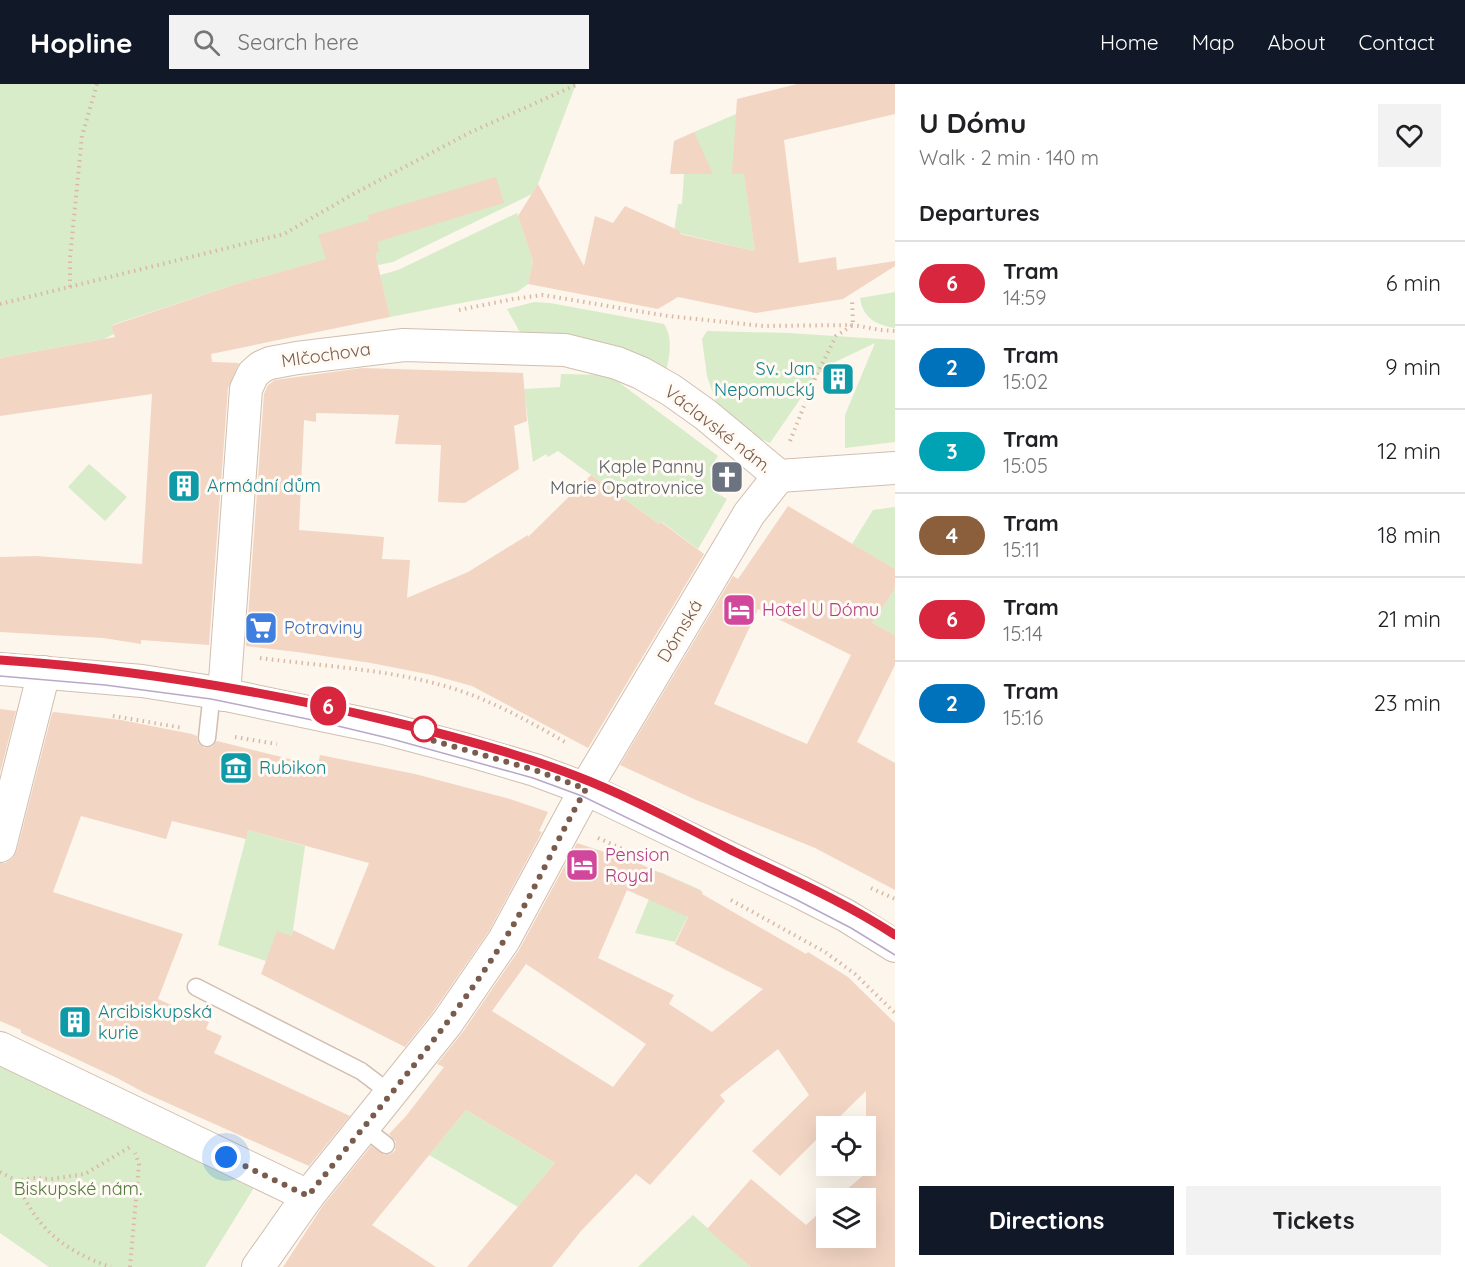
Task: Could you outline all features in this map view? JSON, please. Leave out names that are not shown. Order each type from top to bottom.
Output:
[{"type":"street","name":"Mlčochova","points":[[218,693],[227,654],[244,401],[250,378],[261,367],[297,358],[404,345],[544,348],[617,363]]},
{"type":"street","name":"Václavské nám.","points":[[617,363],[671,390],[706,415],[779,476],[895,468]]},
{"type":"street","name":"Dómská","points":[[308,1196],[375,1136],[390,1094],[447,1023],[504,940],[579,802],[749,514],[779,476]]},
{"type":"street","points":[[0,669],[142,681],[218,693],[319,713],[456,747],[535,770],[579,802],[798,891],[844,915],[895,946]]},
{"type":"street","points":[[0,846],[44,672]]},
{"type":"street","points":[[0,1048],[308,1196],[258,1267]]},
{"type":"lane","points":[[207,735],[218,693]]},
{"type":"lane","points":[[196,987],[361,1071],[390,1094]]},
{"type":"path","points":[[70,287],[70,258],[82,136],[97,84]]},
{"type":"path","points":[[0,304],[284,234],[357,192],[471,132],[578,84]]},
{"type":"path","points":[[458,310],[543,295],[668,316],[763,326],[853,325],[895,331]]},
{"type":"path","points":[[852,299],[853,325]]},
{"type":"path","points":[[788,446],[816,376],[836,336],[853,325]]},
{"type":"path","points":[[227,654],[382,674],[446,686],[513,713],[575,747]]},
{"type":"path","points":[[107,715],[207,735],[278,744]]},
{"type":"path","points":[[579,802],[583,832],[647,860]]},
{"type":"path","points":[[726,897],[825,952],[855,974],[895,1013]]},
{"type":"path","points":[[0,1172],[17,1180],[51,1179],[85,1174],[134,1146],[139,1164],[130,1267]]},
{"type":"path","points":[[17,1180],[22,1195],[31,1208],[61,1243],[79,1255],[111,1267]]},
{"type":"green space","points":[[0,84],[576,84],[538,184],[532,194],[393,262],[350,271],[316,262],[233,285],[112,325],[114,334],[104,339],[0,358]]},
{"type":"green space","points":[[736,114],[755,251],[674,232],[678,204],[682,204],[684,174],[698,174],[694,132]]},
{"type":"green space","points":[[517,213],[533,261],[528,284],[517,292],[390,317],[380,275],[398,270]]},
{"type":"green space","points":[[895,292],[895,328],[876,322],[864,311],[860,298]]},
{"type":"green space","points":[[534,302],[664,324],[670,343],[665,375],[521,334],[507,309]]},
{"type":"green space","points":[[707,331],[789,333],[895,340],[895,442],[845,448],[845,415],[875,343],[833,363],[816,376],[770,443],[738,429],[717,405],[707,376],[702,339]]},
{"type":"green space","points":[[561,374],[609,375],[718,456],[710,468],[713,491],[727,499],[698,549],[662,522],[659,524],[558,451],[548,457],[546,454],[533,462],[524,389],[560,387]]},
{"type":"green space","points":[[89,464],[127,497],[105,521],[68,487]]},
{"type":"green space","points":[[895,507],[895,569],[852,544],[873,510]]},
{"type":"green space","points":[[895,589],[895,635],[872,623]]},
{"type":"green space","points":[[248,830],[305,846],[293,930],[281,966],[218,945]]},
{"type":"green space","points":[[660,872],[701,890],[675,942],[635,933]]},
{"type":"green space","name":"Biskupské nám.","points":[[0,1066],[255,1186],[205,1267],[49,1267],[0,1233]]},
{"type":"green space","points":[[466,1110],[555,1163],[518,1207],[429,1155]]},
{"type":"green space","points":[[693,1215],[751,1267],[638,1267]]},
{"type":"building","points":[[797,84],[895,84],[895,114],[784,140],[799,263],[836,257],[837,270],[895,261],[895,266],[843,299],[756,313],[678,297],[658,309],[528,284],[533,261],[518,216],[538,184],[584,266],[595,216],[613,223],[625,206],[680,231],[680,234],[755,251],[744,174],[732,174],[737,99]]},
{"type":"building","points":[[694,132],[713,174],[670,174],[674,141]]},
{"type":"building","name":"Armádní dům","points":[[496,177],[504,203],[377,242],[379,252],[375,253],[390,317],[211,354],[212,362],[239,363],[228,388],[209,645],[141,640],[141,644],[103,638],[0,632],[0,557],[36,556],[142,564],[152,394],[0,416],[0,358],[115,337],[111,326],[233,285],[326,259],[318,235],[369,220],[368,215]]},
{"type":"building","points":[[362,368],[523,373],[527,421],[514,426],[519,469],[465,503],[438,502],[441,445],[395,444],[399,415],[316,413],[316,422],[304,420],[299,530],[384,537],[382,559],[410,560],[407,598],[468,572],[528,535],[528,537],[591,475],[704,554],[588,748],[472,686],[432,675],[371,663],[246,646],[264,394],[268,385],[275,380]]},
{"type":"building","points":[[788,506],[895,569],[895,589],[872,623],[895,635],[895,665],[857,742],[895,763],[895,890],[815,848],[696,800],[620,765],[733,576],[738,579]],"holes":[[[758,609],[851,655],[807,744],[714,704]]]},
{"type":"building","points":[[0,709],[16,711],[0,773]]},
{"type":"building","points":[[54,712],[121,720],[192,734],[197,736],[198,743],[205,748],[212,747],[217,741],[318,766],[320,755],[415,774],[510,799],[548,812],[539,831],[542,832],[489,931],[433,1012],[405,1047],[261,974],[277,931],[291,936],[293,930],[334,950],[369,863],[248,830],[246,839],[172,821],[166,839],[81,816],[53,892],[183,934],[158,999],[209,1022],[206,1029],[222,1036],[214,1053],[350,1116],[309,1166],[145,1093],[0,1021],[0,863],[12,859],[17,850]]},
{"type":"building","points":[[577,843],[638,863],[703,892],[702,894],[806,954],[808,952],[848,977],[895,1023],[895,1267],[751,1267],[707,1229],[751,1179],[806,1225],[816,1216],[816,1248],[876,1248],[876,1188],[849,1188],[863,1176],[876,1176],[876,1116],[866,1116],[866,1091],[840,1116],[816,1116],[816,1140],[780,1176],[752,1151],[809,1095],[778,1049],[720,1095],[725,1101],[650,1185],[636,1174],[581,1231],[552,1267],[467,1267],[555,1163],[466,1110],[372,1225],[436,1267],[283,1267],[322,1207],[371,1146],[384,1155],[395,1151],[396,1142],[389,1134],[444,1067],[437,1064],[462,1033],[519,950]],"holes":[[[627,890],[688,917],[675,944],[763,989],[712,1032],[669,1004],[674,995],[598,958]],[[526,964],[646,1044],[613,1087],[492,1011]]]},
{"type":"tram line","points":[[0,660],[146,675],[241,690],[385,720],[522,757],[588,780],[630,799],[835,901],[895,935]]},
{"type":"tram line","name":"6","points":[[0,660],[116,669],[225,686],[332,707],[424,729],[519,756],[590,781],[842,904],[895,935]]},
{"type":"tram line","points":[[0,676],[105,685],[211,699],[392,739],[533,778],[582,796],[795,899],[851,928],[895,955]]},
{"type":"place","name":"Sv. Jan Nepomucký","points":[[838,379]]},
{"type":"place","name":"Kaple Panny Marie Opatrovnice","points":[[727,477]]},
{"type":"place","name":"Armádní dům","points":[[184,486]]},
{"type":"place","name":"Hotel U Dómu","points":[[739,610]]},
{"type":"place","name":"Potraviny","points":[[261,628]]},
{"type":"place","name":"Rubikon","points":[[236,768]]},
{"type":"place","name":"Pension Royal","points":[[582,865]]},
{"type":"place","name":"Arcibiskupská kurie","points":[[75,1022]]},
{"type":"route","points":[[226,1157],[308,1196],[447,1023],[477,980],[504,940],[586,789],[535,770],[424,738],[424,729]]}]
